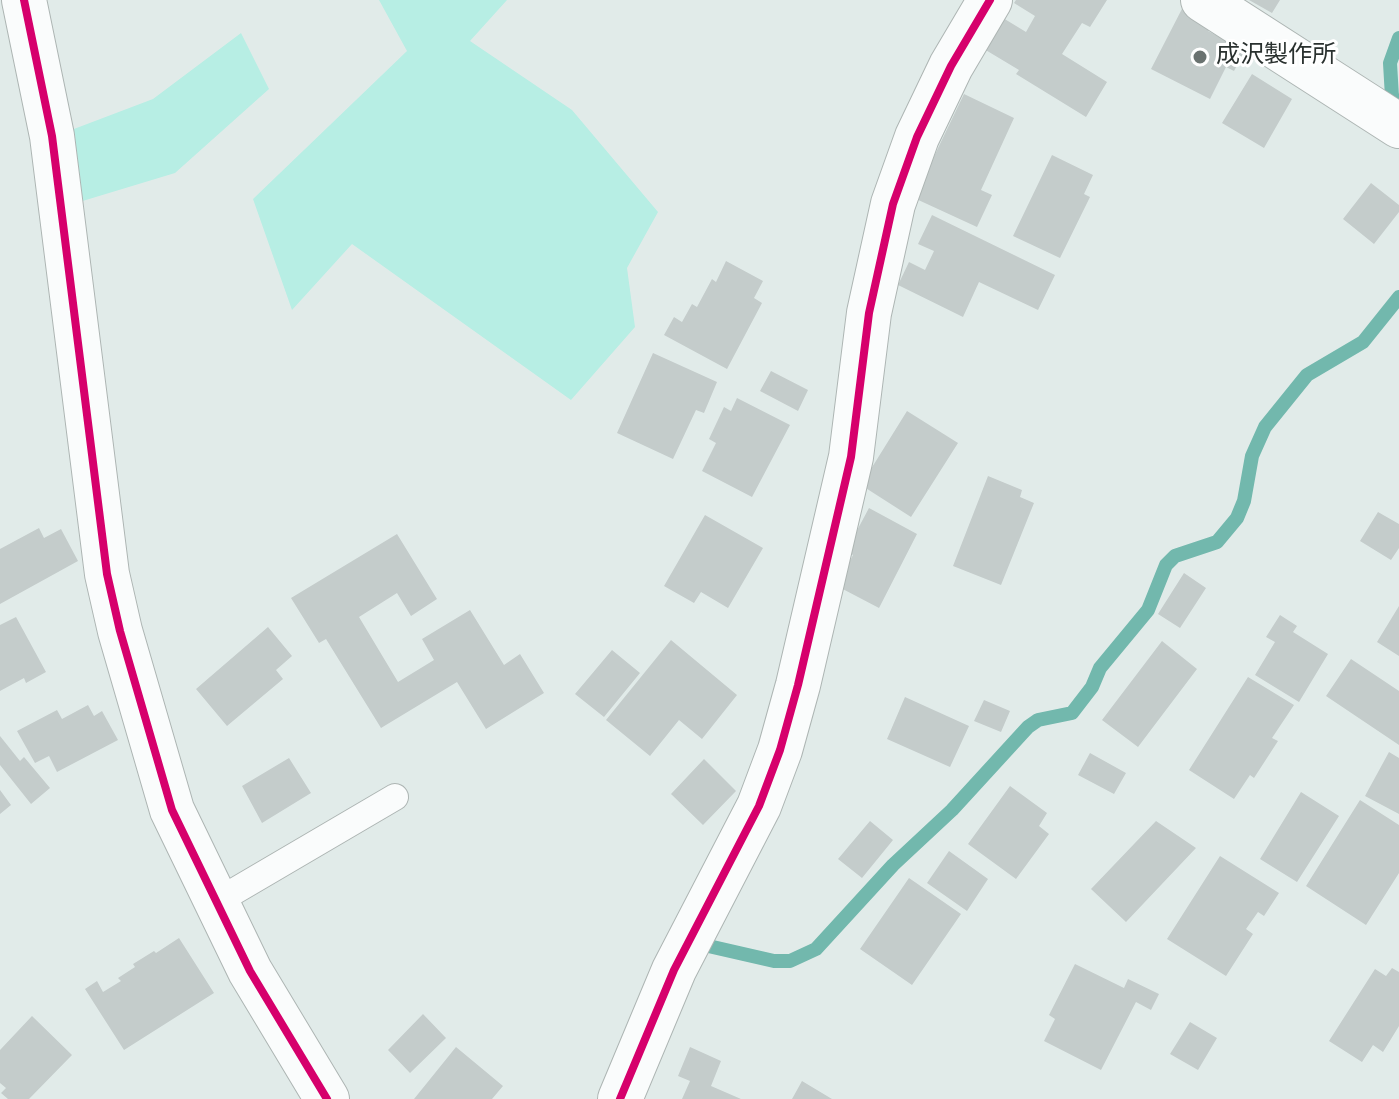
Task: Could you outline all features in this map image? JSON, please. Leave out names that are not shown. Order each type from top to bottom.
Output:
[{"type":"street","points":[[24,0],[17,54],[52,136],[107,574],[120,631],[172,810],[250,971],[327,1099]]},
{"type":"street","points":[[620,1099],[674,970],[759,806],[780,750],[851,457],[869,313],[893,204],[917,137],[944,80],[990,0]]},
{"type":"street","points":[[1203,0],[1399,126]]},
{"type":"lane","points":[[216,902],[395,797]]},
{"type":"green space","points":[[379,0],[507,0],[470,41],[572,110],[658,212],[627,268],[635,327],[571,400],[352,244],[292,310],[253,199],[407,51]]},
{"type":"green space","points":[[241,33],[269,89],[175,173],[76,203],[66,132],[153,99]]},
{"type":"building","points":[[1016,0],[1107,0],[1090,27],[1082,23],[1062,54],[1107,82],[1086,117],[1016,74],[1019,70],[984,49],[1003,18],[1026,32],[1035,16],[1014,3]]},
{"type":"building","points":[[1249,0],[1280,0],[1272,13]]},
{"type":"building","name":"成沢製作所","points":[[1184,5],[1214,21],[1208,31],[1236,46],[1247,46],[1234,71],[1226,67],[1210,99],[1151,69]]},
{"type":"building","points":[[1252,74],[1292,99],[1264,148],[1222,123]]},
{"type":"building","points":[[964,94],[1014,118],[981,190],[992,195],[977,227],[914,198]]},
{"type":"building","points":[[1052,155],[1093,175],[1084,194],[1090,197],[1060,258],[1013,236]]},
{"type":"building","points":[[1371,183],[1399,205],[1399,212],[1374,244],[1343,219]]},
{"type":"building","points":[[932,215],[1055,275],[1038,310],[979,282],[963,317],[898,285],[909,262],[925,270],[934,251],[918,244]]},
{"type":"building","points":[[726,261],[763,281],[754,298],[762,303],[727,369],[664,335],[674,317],[682,322],[692,304],[697,307],[712,279],[716,282]]},
{"type":"building","points":[[653,353],[717,382],[704,413],[696,410],[673,459],[617,433]]},
{"type":"building","points":[[771,371],[808,390],[798,411],[760,391]]},
{"type":"building","points":[[737,398],[790,425],[752,497],[702,471],[716,443],[709,439],[724,407],[731,411]]},
{"type":"building","points":[[907,411],[958,443],[911,517],[861,485]]},
{"type":"building","points":[[988,476],[1022,490],[1020,497],[1034,503],[1001,585],[953,566]]},
{"type":"building","points":[[869,508],[917,534],[879,608],[837,586],[853,555],[846,551]]},
{"type":"building","points":[[1378,512],[1399,524],[1399,548],[1391,560],[1360,541]]},
{"type":"building","points":[[705,515],[763,548],[728,608],[701,592],[694,603],[664,586]]},
{"type":"building","points":[[39,528],[44,538],[61,529],[78,561],[0,604],[0,549]]},
{"type":"building","points":[[397,534],[437,599],[411,616],[397,593],[359,617],[398,682],[434,660],[422,639],[470,610],[504,665],[520,654],[544,693],[486,729],[457,682],[381,728],[326,639],[319,643],[291,598]]},
{"type":"building","points":[[1184,573],[1206,588],[1180,628],[1158,614]]},
{"type":"building","points":[[1399,606],[1399,656],[1377,642]]},
{"type":"building","points":[[1280,615],[1297,626],[1293,632],[1328,654],[1299,702],[1255,675],[1275,642],[1266,637]]},
{"type":"building","points":[[16,617],[46,672],[26,683],[24,678],[0,691],[0,625]]},
{"type":"building","points":[[268,627],[292,656],[276,670],[283,679],[227,726],[196,689]]},
{"type":"building","points":[[671,640],[737,695],[702,739],[679,720],[650,756],[606,720]]},
{"type":"building","points":[[1162,641],[1197,669],[1138,747],[1102,720]]},
{"type":"building","points":[[612,650],[640,673],[604,717],[575,694]]},
{"type":"building","points":[[1351,659],[1399,691],[1399,745],[1326,696]]},
{"type":"building","points":[[1248,677],[1294,705],[1272,738],[1278,741],[1254,778],[1250,775],[1234,799],[1189,770]]},
{"type":"building","points":[[905,697],[969,726],[950,767],[887,739]]},
{"type":"building","points":[[984,700],[1010,711],[1001,732],[974,721]]},
{"type":"building","points":[[88,705],[94,716],[102,711],[118,740],[57,772],[49,756],[35,763],[17,731],[57,710],[62,719]]},
{"type":"building","points":[[0,736],[20,761],[24,757],[50,788],[31,804],[0,765]]},
{"type":"building","points":[[1389,752],[1399,758],[1399,814],[1365,796]]},
{"type":"building","points":[[1090,753],[1126,773],[1114,794],[1078,775]]},
{"type":"building","points":[[289,758],[311,793],[262,823],[242,786]]},
{"type":"building","points":[[704,759],[736,791],[703,825],[671,794]]},
{"type":"building","points":[[1010,786],[1047,813],[1039,826],[1049,834],[1016,879],[968,844]]},
{"type":"building","points":[[0,790],[11,805],[0,814]]},
{"type":"building","points":[[1301,792],[1339,816],[1297,882],[1260,859]]},
{"type":"building","points":[[1360,800],[1399,825],[1399,873],[1366,925],[1306,886]]},
{"type":"building","points":[[870,821],[893,840],[862,878],[838,859]]},
{"type":"building","points":[[1156,821],[1196,848],[1126,922],[1091,889]]},
{"type":"building","points":[[949,851],[988,879],[967,911],[927,883]]},
{"type":"building","points":[[1220,856],[1279,893],[1264,916],[1258,912],[1246,929],[1253,934],[1226,976],[1167,939]]},
{"type":"building","points":[[909,878],[961,914],[912,985],[860,949]]},
{"type":"building","points":[[179,938],[214,993],[124,1050],[85,989],[97,981],[103,992],[121,981],[118,978],[135,967],[133,964]]},
{"type":"building","points":[[1075,964],[1124,988],[1128,979],[1159,994],[1151,1010],[1136,1002],[1101,1070],[1044,1041],[1055,1019],[1049,1015]]},
{"type":"building","points":[[1392,968],[1399,972],[1399,1026],[1383,1052],[1373,1045],[1362,1062],[1329,1041],[1375,969],[1386,976]]},
{"type":"building","points":[[423,1014],[446,1038],[410,1073],[388,1050]]},
{"type":"building","points":[[32,1016],[72,1055],[29,1099],[8,1099],[1,1093],[6,1088],[0,1083],[0,1050]]},
{"type":"building","points":[[1190,1022],[1217,1038],[1198,1070],[1170,1054]]},
{"type":"building","points":[[456,1047],[503,1086],[492,1099],[414,1099]]},
{"type":"building","points":[[690,1047],[721,1061],[711,1086],[741,1099],[682,1099],[690,1081],[678,1076]]},
{"type":"building","points":[[802,1081],[832,1099],[792,1099]]},
{"type":"waterway","points":[[1399,38],[1390,63],[1392,97],[1399,102]]},
{"type":"waterway","points":[[704,945],[774,961],[790,961],[816,949],[1028,727],[1038,720],[1072,713],[1092,687],[1100,668],[1148,610],[1166,565],[1175,556],[1217,542],[1237,518],[1244,501],[1252,456],[1265,427],[1307,375],[1363,342],[1399,297]]},
{"type":"cycle path","points":[[24,0],[52,136],[107,574],[120,631],[172,810],[250,971],[327,1099]]},
{"type":"cycle path","points":[[620,1099],[674,970],[759,806],[780,750],[851,457],[869,313],[893,204],[917,137],[951,66],[990,0]]},
{"type":"place","name":"成沢製作所","points":[[1200,57]]}]
